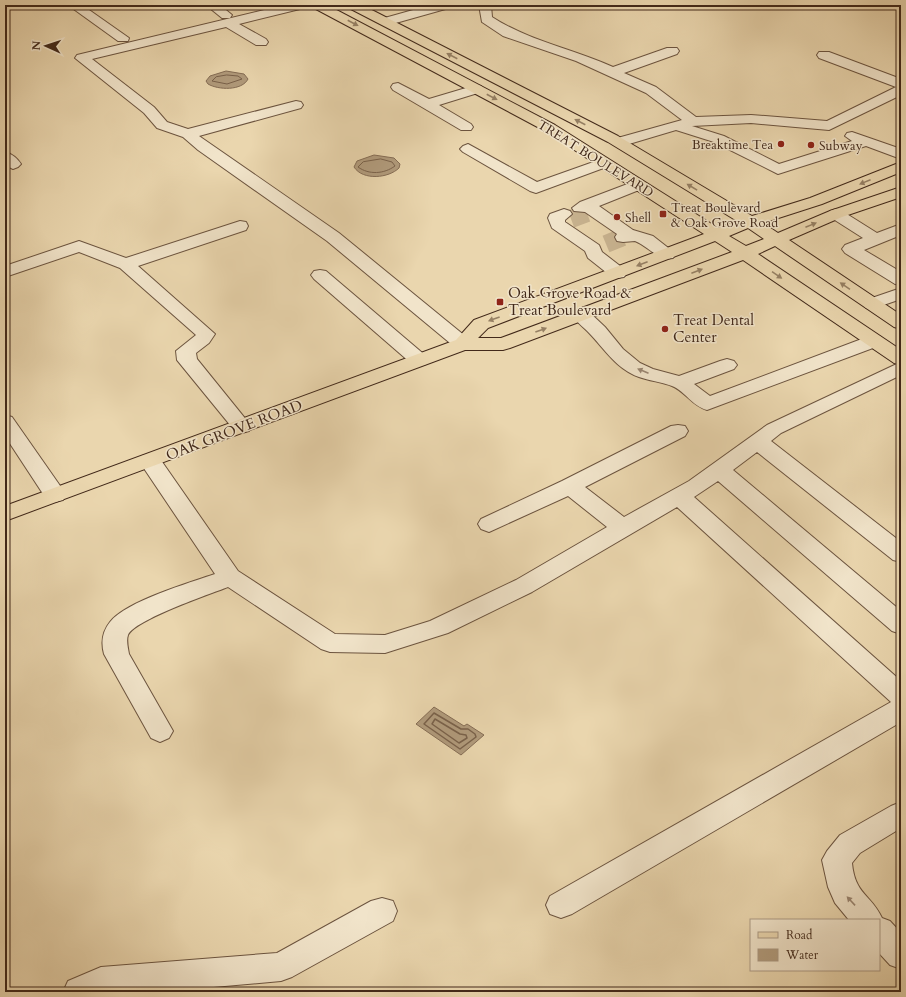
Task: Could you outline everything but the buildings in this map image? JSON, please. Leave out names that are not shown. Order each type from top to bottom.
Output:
[{"type":"main road","name":"TREAT BOULEVARD","points":[[318,5],[550,128],[745,253],[901,359]]},
{"type":"main road","name":"TREAT BOULEVARD","points":[[353,5],[619,142],[750,222],[901,323]]},
{"type":"main road","name":"OAK GROVE ROAD","points":[[463,344],[481,324],[718,236],[750,222],[816,201],[901,167]]},
{"type":"main road","name":"OAK GROVE ROAD","points":[[5,514],[463,344],[503,344],[745,253],[836,214],[901,192]]},
{"type":"street","points":[[78,8],[97,5]]},
{"type":"street","points":[[212,5],[227,19],[261,42]]},
{"type":"street","points":[[300,5],[227,19],[82,58],[144,105],[162,125],[188,134],[203,147],[333,237],[463,344]]},
{"type":"street","points":[[385,22],[445,5]]},
{"type":"street","points":[[485,5],[486,19],[508,33],[581,58],[613,72],[651,90],[694,121]]},
{"type":"street","points":[[78,8],[123,38]]},
{"type":"street","points":[[613,72],[672,52]]},
{"type":"street","points":[[824,54],[901,84]]},
{"type":"street","points":[[398,87],[466,127]]},
{"type":"street","points":[[427,104],[476,89]]},
{"type":"street","points":[[829,126],[868,105],[901,90]]},
{"type":"street","points":[[188,134],[296,105]]},
{"type":"street","points":[[619,142],[694,121],[751,119],[829,126],[864,142],[901,154]]},
{"type":"street","points":[[679,126],[719,140],[778,169],[864,142]]},
{"type":"street","points":[[468,149],[536,188],[604,163]]},
{"type":"street","points":[[577,213],[638,185]]},
{"type":"street","points":[[577,213],[608,238],[642,236],[667,254]]},
{"type":"street","points":[[577,213],[608,238]]},
{"type":"street","points":[[836,214],[874,238]]},
{"type":"street","points":[[126,264],[240,226]]},
{"type":"street","points":[[901,229],[874,238],[851,249],[901,280]]},
{"type":"street","points":[[608,238],[594,254],[618,273]]},
{"type":"street","points":[[5,272],[80,246],[126,264],[206,334],[204,339],[186,351],[187,360],[242,427]]},
{"type":"street","points":[[320,275],[419,360]]},
{"type":"street","points":[[872,304],[901,293]]},
{"type":"street","points":[[581,315],[598,330],[616,353],[633,367],[646,373],[680,382],[707,404],[874,341]]},
{"type":"street","points":[[680,382],[727,365]]},
{"type":"street","points":[[150,461],[230,577],[330,643],[385,644],[438,627],[524,586],[554,567],[679,496],[719,470],[774,429],[901,368]]},
{"type":"street","points":[[5,421],[55,495]]},
{"type":"street","points":[[489,524],[570,486],[678,430]]},
{"type":"street","points":[[758,442],[901,554]]},
{"type":"street","points":[[719,470],[901,625]]},
{"type":"street","points":[[570,486],[623,528]]},
{"type":"street","points":[[679,496],[901,696]]},
{"type":"street","points":[[160,731],[117,654],[114,644],[119,628],[128,620],[154,607],[230,577]]},
{"type":"street","points":[[561,905],[901,709]]},
{"type":"street","points":[[867,919],[846,896],[838,879],[837,860],[850,844],[901,814]]},
{"type":"street","points":[[79,992],[101,982],[281,967],[382,911]]},
{"type":"street","points":[[880,933],[901,955]]},
{"type":"water","points":[[226,71],[244,74],[248,79],[241,86],[230,88],[212,86],[206,81],[210,76]]},
{"type":"water","points":[[374,155],[394,158],[400,164],[399,168],[383,176],[370,176],[363,174],[354,167],[357,161]]},
{"type":"water","points":[[434,707],[464,726],[467,724],[484,735],[461,755],[416,724]]},
{"type":"tunnel","points":[[571,219],[587,213]]},
{"type":"tunnel","points":[[606,244],[623,237]]},
{"type":"place","name":"Breaktime Tea","points":[[781,144]]},
{"type":"place","name":"Subway","points":[[811,145]]},
{"type":"place","name":"Treat Boulevard & Oak Grove Road","points":[[663,214]]},
{"type":"place","name":"Shell","points":[[617,217]]},
{"type":"place","name":"Oak Grove Road & Treat Boulevard","points":[[500,302]]},
{"type":"place","name":"Treat Dental Center","points":[[665,329]]}]
